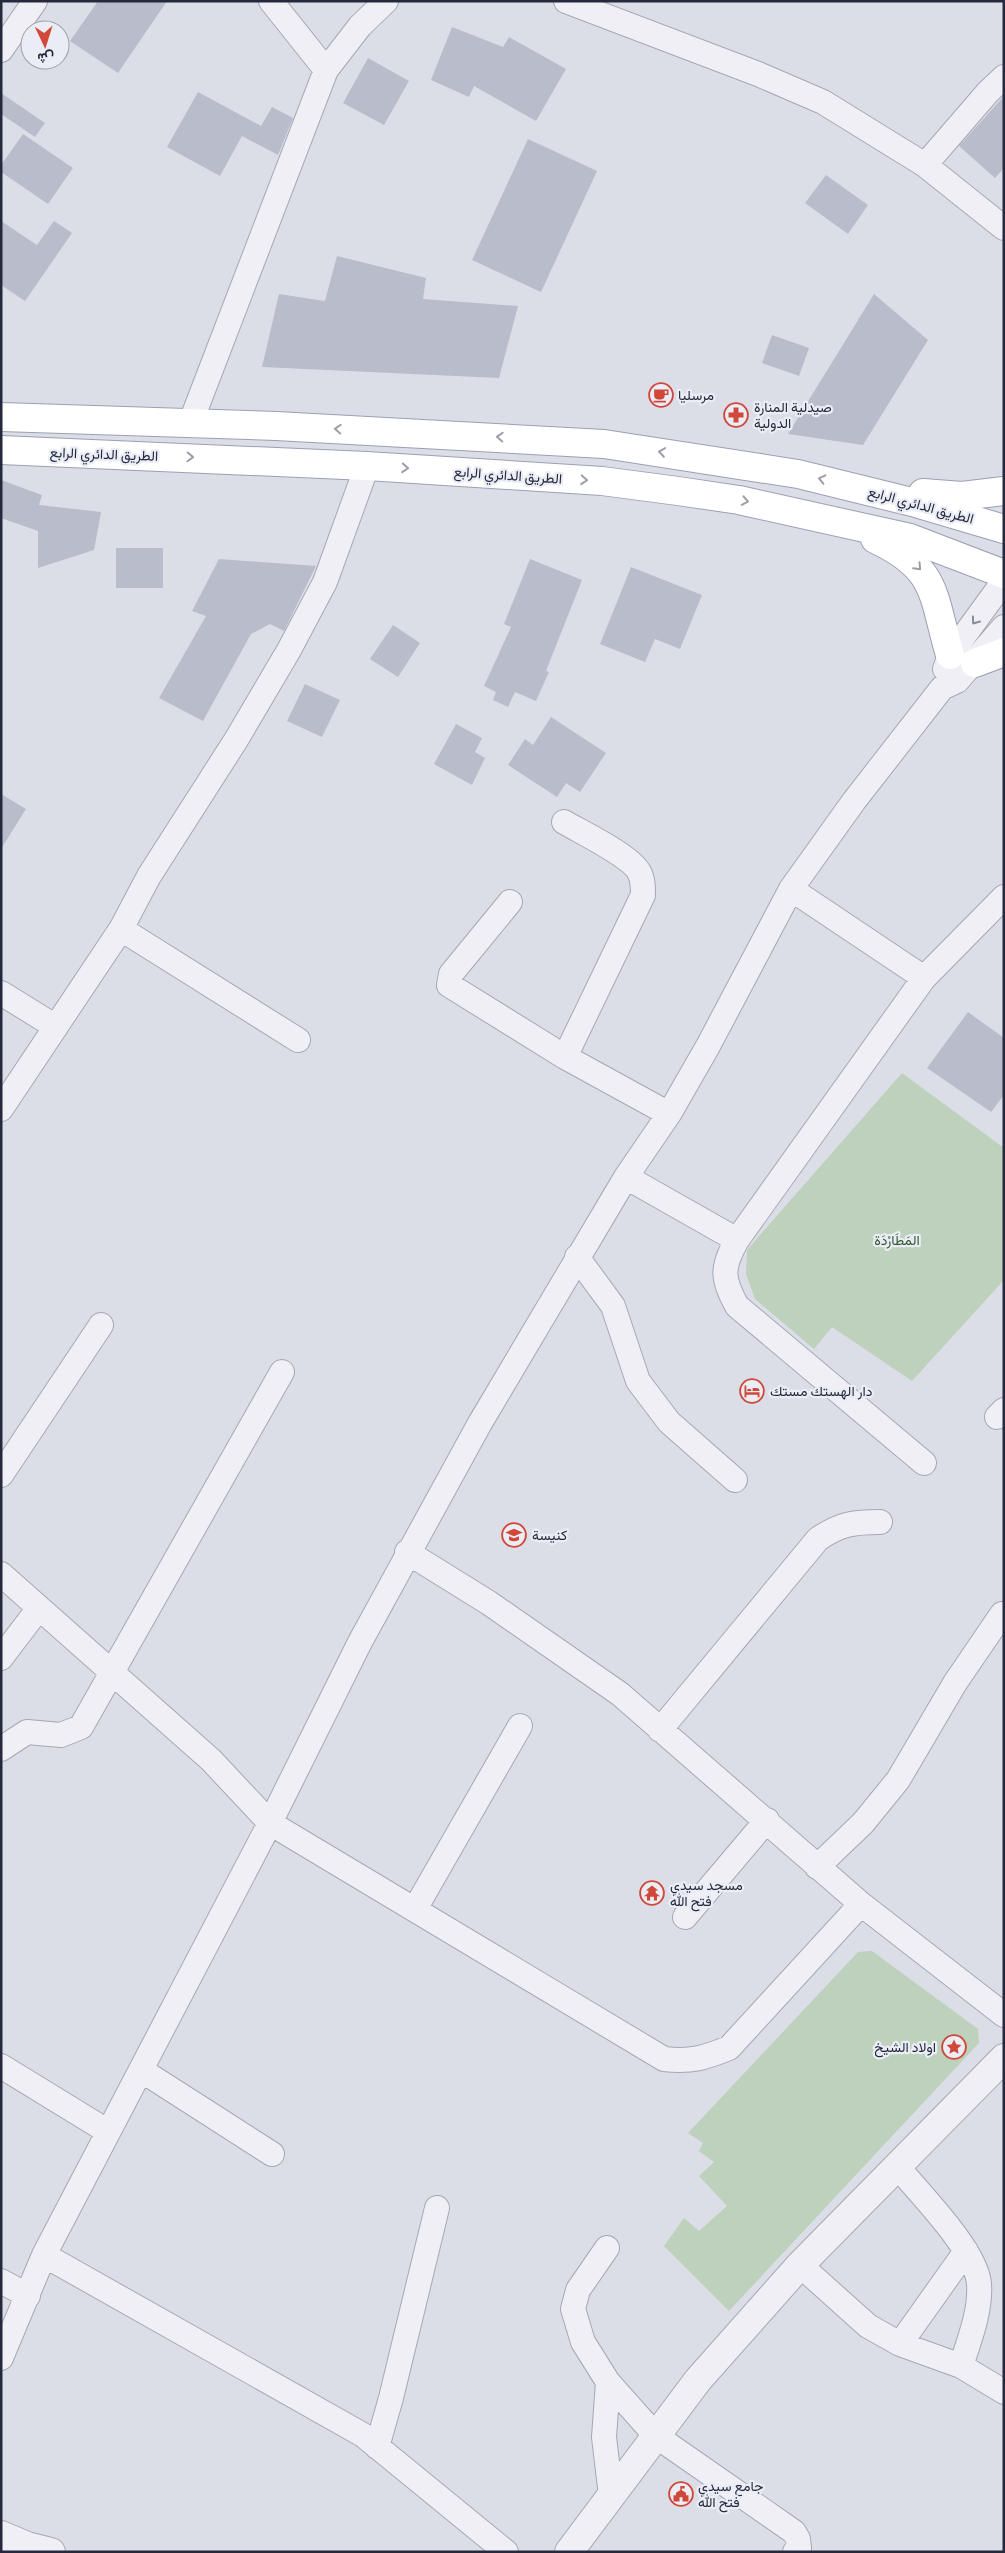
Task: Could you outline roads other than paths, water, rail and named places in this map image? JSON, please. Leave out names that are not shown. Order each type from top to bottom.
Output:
[{"type":"main road","name":"الطريق الدائري الرابع","points":[[1,417],[367,430],[604,444],[798,474],[856,487],[1004,529]]},
{"type":"main road","name":"الطريق الدائري الرابع","points":[[8,452],[367,466],[611,482],[739,500],[847,523],[910,538],[1004,574]]},
{"type":"main road","points":[[856,487],[962,496],[1004,491]]},
{"type":"main road","points":[[847,523],[899,550],[920,568],[933,589],[963,659],[1004,652]]},
{"type":"street","points":[[4,40],[35,1]]},
{"type":"street","points":[[270,1],[326,70]]},
{"type":"street","points":[[190,424],[326,70],[360,26],[386,1]]},
{"type":"street","points":[[566,1],[758,74],[823,102],[925,165],[1004,228]]},
{"type":"street","points":[[925,165],[988,92],[1004,77]]},
{"type":"street","points":[[1,1109],[121,929],[149,876],[236,740],[325,582],[367,466]]},
{"type":"street","points":[[1,2358],[44,2254],[270,1823],[407,1552],[480,1423],[578,1257],[626,1177],[669,1114],[708,1046],[791,889],[854,801],[942,688],[957,681],[963,659],[1004,581]]},
{"type":"street","points":[[963,659],[1004,627]]},
{"type":"street","points":[[564,822],[630,861],[639,872],[643,883],[642,895],[565,1057]]},
{"type":"street","points":[[791,889],[924,978]]},
{"type":"street","points":[[924,1463],[737,1306],[726,1286],[726,1260],[737,1240],[924,978],[1004,896]]},
{"type":"street","points":[[510,902],[451,974],[449,985],[565,1057],[669,1114]]},
{"type":"street","points":[[121,929],[298,1040]]},
{"type":"street","points":[[1,993],[56,1027]]},
{"type":"street","points":[[626,1177],[737,1240]]},
{"type":"street","points":[[578,1257],[613,1306],[638,1381],[669,1422],[735,1480]]},
{"type":"street","points":[[1,1475],[101,1325]]},
{"type":"street","points":[[1,1749],[26,1732],[61,1735],[81,1727],[282,1372]]},
{"type":"street","points":[[660,1730],[818,1539],[833,1529],[854,1522],[880,1522]]},
{"type":"street","points":[[407,1552],[489,1603],[620,1694],[726,1788],[767,1820],[817,1867],[861,1904],[1004,2015]]},
{"type":"street","points":[[1,1574],[110,1673],[211,1760],[270,1823],[664,2059],[687,2062],[702,2059],[729,2048],[861,1904]]},
{"type":"street","points":[[1,1658],[39,1608]]},
{"type":"street","points":[[817,1867],[863,1823],[898,1780],[955,1683],[1002,1614]]},
{"type":"street","points":[[415,1909],[520,1726]]},
{"type":"street","points":[[685,1917],[767,1820]]},
{"type":"street","points":[[569,2552],[698,2380],[800,2265],[1004,2058]]},
{"type":"street","points":[[1,2066],[107,2131]]},
{"type":"street","points":[[141,2070],[272,2154]]},
{"type":"street","points":[[897,2166],[973,2262],[979,2283],[978,2306],[961,2366]]},
{"type":"street","points":[[377,2447],[392,2398],[437,2208]]},
{"type":"street","points":[[607,2248],[578,2290],[573,2310],[582,2342],[608,2382],[656,2436],[794,2532],[798,2539],[798,2548],[795,2552]]},
{"type":"street","points":[[900,2344],[966,2251]]},
{"type":"street","points":[[44,2254],[364,2435],[506,2552]]},
{"type":"street","points":[[800,2265],[868,2326],[900,2344],[961,2366],[1004,2392]]},
{"type":"street","points":[[1,2281],[28,2296]]},
{"type":"street","points":[[608,2382],[604,2437],[611,2496]]},
{"type":"street","points":[[1,2535],[27,2546],[52,2552]]},
{"type":"place","name":"مرسليا","points":[[661,395]]},
{"type":"place","name":"صيدلية المنارة الدولية","points":[[736,415]]},
{"type":"place","name":"دار الهستك مستك","points":[[752,1391]]},
{"type":"place","name":"كنيسة","points":[[514,1535]]},
{"type":"place","name":"مسجد سيدي فتح الله","points":[[652,1893]]},
{"type":"place","name":"اولاد الشيخ","points":[[954,2047]]},
{"type":"place","name":"جامع سيدي فتح الله","points":[[681,2494]]},
{"type":"park label","name":"المَطَارْدَة","points":[[897,1240]]}]
